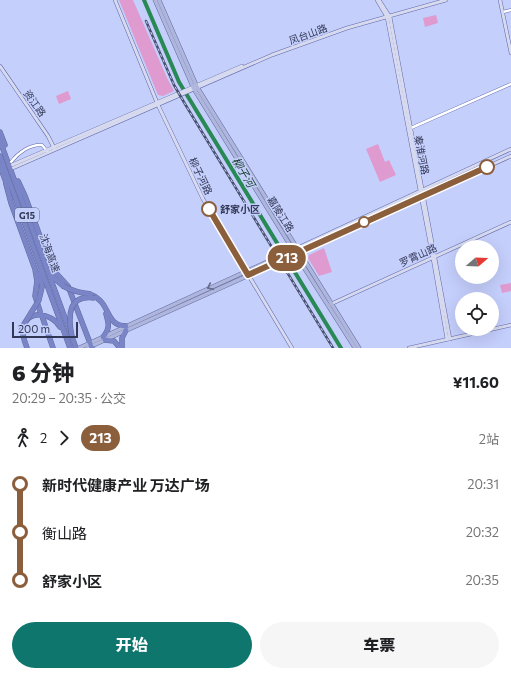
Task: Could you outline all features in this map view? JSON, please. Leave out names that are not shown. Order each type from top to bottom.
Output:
[{"type":"highway","points":[[0,132],[47,255],[55,272],[68,286],[90,346]]},
{"type":"highway","name":"沈海高速","points":[[0,141],[37,251],[48,290],[70,348]]},
{"type":"highway","name":"沈海高速","points":[[0,156],[32,236]]},
{"type":"highway","points":[[0,166],[11,203],[35,269],[37,281],[35,296],[40,311]]},
{"type":"highway","points":[[18,181],[32,236]]},
{"type":"highway","points":[[6,184],[32,236]]},
{"type":"highway","points":[[37,251],[54,278],[63,286],[71,291],[90,294],[97,297],[102,301],[111,320],[126,328],[122,338],[121,348]]},
{"type":"highway","points":[[26,348],[21,338],[21,329],[39,300],[42,282],[37,251]]},
{"type":"highway","name":"沈海高速","points":[[37,251],[54,288],[76,348]]},
{"type":"highway","points":[[72,337],[69,313],[71,308],[82,298],[95,298],[103,306],[108,321],[108,330],[104,338],[114,341],[121,348]]},
{"type":"highway","points":[[26,348],[23,333],[24,326],[30,319],[37,315],[46,315],[53,318],[66,339]]},
{"type":"highway","points":[[42,316],[53,348]]},
{"type":"main road","name":"嘉陵江路","points":[[155,0],[194,88],[293,250],[331,304],[359,348]]},
{"type":"main road","name":"嘉陵江路","points":[[159,0],[194,88]]},
{"type":"main road","points":[[126,328],[293,250]]},
{"type":"main road","name":"嘉陵江路","points":[[296,254],[355,348]]},
{"type":"main road","points":[[79,348],[90,346],[126,328],[296,254]]},
{"type":"street","name":"柳子河路","points":[[115,0],[157,104],[203,199],[292,348]]},
{"type":"street","name":"秦淮河路","points":[[378,0],[388,16],[411,128],[421,191]]},
{"type":"street","name":"凤台山路","points":[[54,149],[179,94],[286,50],[347,28],[440,0]]},
{"type":"street","name":"凤台山路","points":[[388,16],[446,0]]},
{"type":"street","points":[[500,0],[511,53]]},
{"type":"street","points":[[503,12],[511,10]]},
{"type":"street","name":"秦淮河路","points":[[388,16],[448,339]]},
{"type":"street","name":"资江路","points":[[0,66],[48,136],[54,149]]},
{"type":"street","points":[[411,128],[511,84]]},
{"type":"street","points":[[12,165],[16,155],[25,149],[39,144],[43,145],[47,151]]},
{"type":"street","points":[[12,165],[54,149]]},
{"type":"street","points":[[12,165],[54,149]]},
{"type":"street","points":[[293,250],[511,149]]},
{"type":"street","points":[[296,254],[511,156]]},
{"type":"street","name":"罗霄山路","points":[[331,304],[511,222]]},
{"type":"street","points":[[409,348],[511,325]]},
{"type":"shaded area","points":[[119,0],[133,0],[174,91],[163,96],[158,95]]},
{"type":"shaded area","points":[[436,15],[438,23],[425,27],[423,18]]},
{"type":"shaded area","points":[[68,91],[71,99],[59,104],[56,96]]},
{"type":"shaded area","points":[[378,144],[385,162],[389,160],[396,175],[380,182],[366,149]]},
{"type":"shaded area","points":[[324,248],[332,272],[319,276],[308,258],[309,255]]},
{"type":"shaded area","points":[[511,283],[511,291],[502,293],[500,285]]},
{"type":"waterway","name":"柳子河","points":[[144,0],[179,82],[341,348]]},
{"type":"railway","points":[[146,21],[174,85],[333,348]]},
{"type":"bus line","name":"213","points":[[209,209],[248,275],[487,167]]},
{"type":"place","name":"舒家小区","points":[[209,209]]}]
